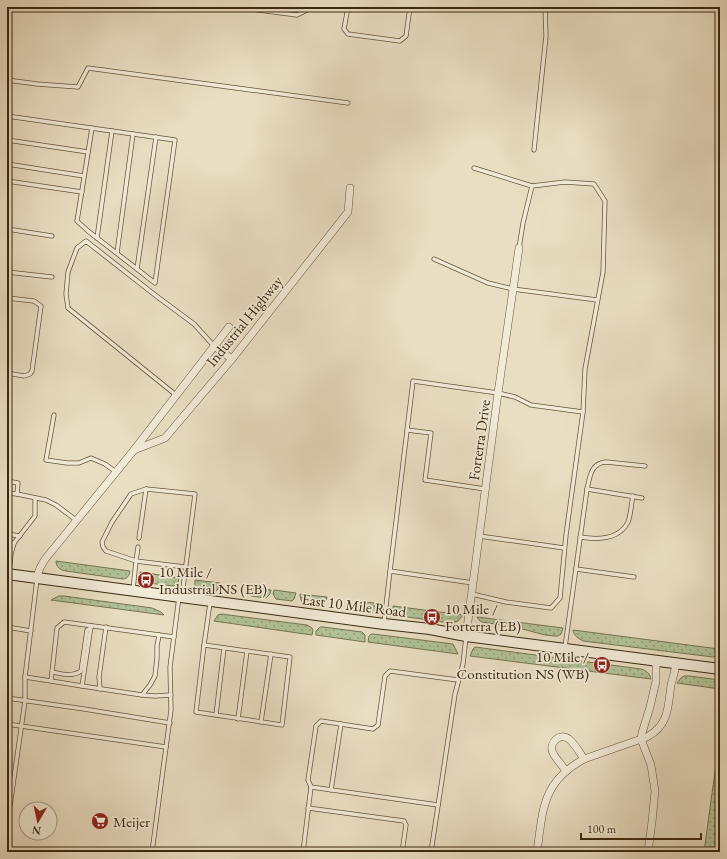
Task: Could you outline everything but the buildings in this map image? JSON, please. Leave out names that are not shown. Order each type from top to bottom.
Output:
[{"type":"main road","name":"East 10 Mile Road","points":[[8,574],[430,629],[466,636],[720,669]]},
{"type":"street","name":"Industrial Highway","points":[[134,450],[165,438],[232,359],[348,212],[350,188]]},
{"type":"street","name":"Forterra Drive","points":[[466,636],[519,248]]},
{"type":"street","name":"Industrial Highway","points":[[37,578],[40,566],[134,450],[229,327]]},
{"type":"street","points":[[214,346],[232,359]]},
{"type":"street","points":[[648,852],[655,791],[651,765],[641,739],[656,681],[656,661]]},
{"type":"street","points":[[538,852],[543,810],[546,800],[556,782],[566,771],[584,759],[653,734],[661,726],[669,710],[676,663]]},
{"type":"street","points":[[566,771],[552,750],[554,741],[558,738],[564,737],[569,739],[584,759]]},
{"type":"lane","points":[[234,7],[297,15],[313,7]]},
{"type":"lane","points":[[348,7],[344,29],[348,34],[400,41],[406,36],[410,7]]},
{"type":"lane","points":[[534,150],[546,36],[545,7]]},
{"type":"lane","points":[[7,80],[78,87],[88,68],[348,103]]},
{"type":"lane","points":[[7,116],[156,137],[175,140],[155,283],[77,222],[92,128]]},
{"type":"lane","points":[[97,238],[112,131]]},
{"type":"lane","points":[[117,253],[133,134]]},
{"type":"lane","points":[[137,269],[156,137]]},
{"type":"lane","points":[[7,140],[88,152]]},
{"type":"lane","points":[[7,164],[84,176]]},
{"type":"lane","points":[[472,594],[506,602],[551,608],[560,598],[564,548],[583,412],[585,369],[603,272],[605,201],[594,184],[565,182],[532,186],[474,168]]},
{"type":"lane","points":[[7,182],[82,192]]},
{"type":"lane","points":[[519,248],[523,223],[532,186]]},
{"type":"lane","points":[[7,229],[52,236]]},
{"type":"lane","points":[[176,395],[68,308],[66,294],[68,272],[77,248],[86,241],[194,324],[214,346]]},
{"type":"lane","points":[[434,260],[488,283],[514,289],[597,300]]},
{"type":"lane","points":[[7,272],[52,276]]},
{"type":"lane","points":[[7,298],[34,301],[41,306],[32,371],[30,374],[24,376],[7,373]]},
{"type":"lane","points":[[384,624],[413,381],[498,393],[515,397],[531,405],[583,412]]},
{"type":"lane","points":[[54,415],[46,460],[79,463],[91,458],[116,472]]},
{"type":"lane","points":[[407,430],[431,433],[425,480],[485,489]]},
{"type":"lane","points":[[565,648],[590,474],[593,468],[601,463],[645,466]]},
{"type":"lane","points":[[7,481],[18,483],[17,494]]},
{"type":"lane","points":[[139,538],[146,489]]},
{"type":"lane","points":[[152,852],[170,723],[170,667],[186,567],[195,494],[146,489],[131,494],[112,522],[102,542],[106,551],[136,561],[186,567]]},
{"type":"lane","points":[[587,489],[642,498]]},
{"type":"lane","points":[[7,493],[46,500],[56,504],[76,520]]},
{"type":"lane","points":[[580,537],[594,539],[605,538],[619,533],[628,521],[633,496]]},
{"type":"lane","points":[[8,574],[14,543],[35,516],[35,498]]},
{"type":"lane","points":[[7,534],[20,536]]},
{"type":"lane","points":[[479,536],[564,548]]},
{"type":"lane","points":[[7,542],[14,543]]},
{"type":"lane","points":[[133,591],[138,547]]},
{"type":"lane","points":[[576,569],[634,577]]},
{"type":"lane","points":[[390,572],[473,582]]},
{"type":"lane","points":[[7,827],[25,701],[25,677],[37,578]]},
{"type":"lane","points":[[204,645],[290,657],[282,725],[196,712],[204,645],[210,601]]},
{"type":"lane","points":[[51,681],[57,628],[64,622],[91,627],[106,627],[174,637]]},
{"type":"lane","points":[[7,627],[31,631]]},
{"type":"lane","points":[[52,672],[61,674],[76,674],[81,671],[87,630],[91,627]]},
{"type":"lane","points":[[82,686],[91,627]]},
{"type":"lane","points":[[100,689],[99,677],[106,627]]},
{"type":"lane","points":[[142,695],[155,676],[159,635]]},
{"type":"lane","points":[[431,852],[455,694],[463,664],[466,636]]},
{"type":"lane","points":[[216,715],[224,648]]},
{"type":"lane","points":[[238,719],[247,651]]},
{"type":"lane","points":[[261,722],[271,654]]},
{"type":"lane","points":[[303,852],[311,787],[308,780],[316,726],[321,721],[373,729],[378,726],[385,676],[390,671],[458,680]]},
{"type":"lane","points":[[25,677],[142,695],[171,695]]},
{"type":"lane","points":[[7,698],[170,723]]},
{"type":"lane","points":[[7,724],[166,747]]},
{"type":"lane","points":[[331,790],[341,724]]},
{"type":"lane","points":[[311,787],[438,804]]},
{"type":"lane","points":[[308,808],[404,821],[406,824],[402,852]]},
{"type":"green space","points":[[56,561],[130,571],[128,576],[123,579],[64,571],[58,567]]},
{"type":"green space","points":[[140,572],[179,578],[178,583],[174,586],[146,582],[141,578]]},
{"type":"green space","points":[[195,580],[220,583],[216,591],[197,589],[195,586]]},
{"type":"green space","points":[[248,587],[271,590],[270,594],[266,598],[251,596]]},
{"type":"green space","points":[[274,590],[296,593],[292,601],[276,599],[273,594]]},
{"type":"green space","points":[[300,594],[327,597],[322,606],[303,603]]},
{"type":"green space","points":[[59,596],[152,608],[164,615],[51,600]]},
{"type":"green space","points":[[357,601],[382,604],[378,611],[373,613],[358,610],[356,605]]},
{"type":"green space","points":[[393,606],[463,615],[458,621],[451,623],[400,616],[395,612]]},
{"type":"green space","points":[[221,614],[307,625],[313,630],[312,635],[214,621],[218,615]]},
{"type":"green space","points":[[477,617],[563,628],[561,634],[558,636],[545,635],[515,627],[482,622]]},
{"type":"green space","points":[[320,627],[362,632],[365,635],[365,642],[316,635],[316,631]]},
{"type":"green space","points":[[573,630],[719,649],[716,656],[713,657],[583,641],[575,635]]},
{"type":"green space","points":[[371,634],[453,644],[458,654],[368,642]]},
{"type":"green space","points":[[475,647],[641,669],[648,673],[651,679],[470,656]]},
{"type":"green space","points":[[684,676],[720,680],[720,689],[677,683]]},
{"type":"green space","points":[[720,735],[720,852],[704,852]]},
{"type":"place","name":"10 Mile / Industrial NS (EB)","points":[[146,580]]},
{"type":"place","name":"10 Mile / Forterra (EB)","points":[[432,617]]},
{"type":"place","name":"10 Mile / Constitution NS (WB)","points":[[602,665]]},
{"type":"place","name":"Meijer","points":[[100,821]]}]
